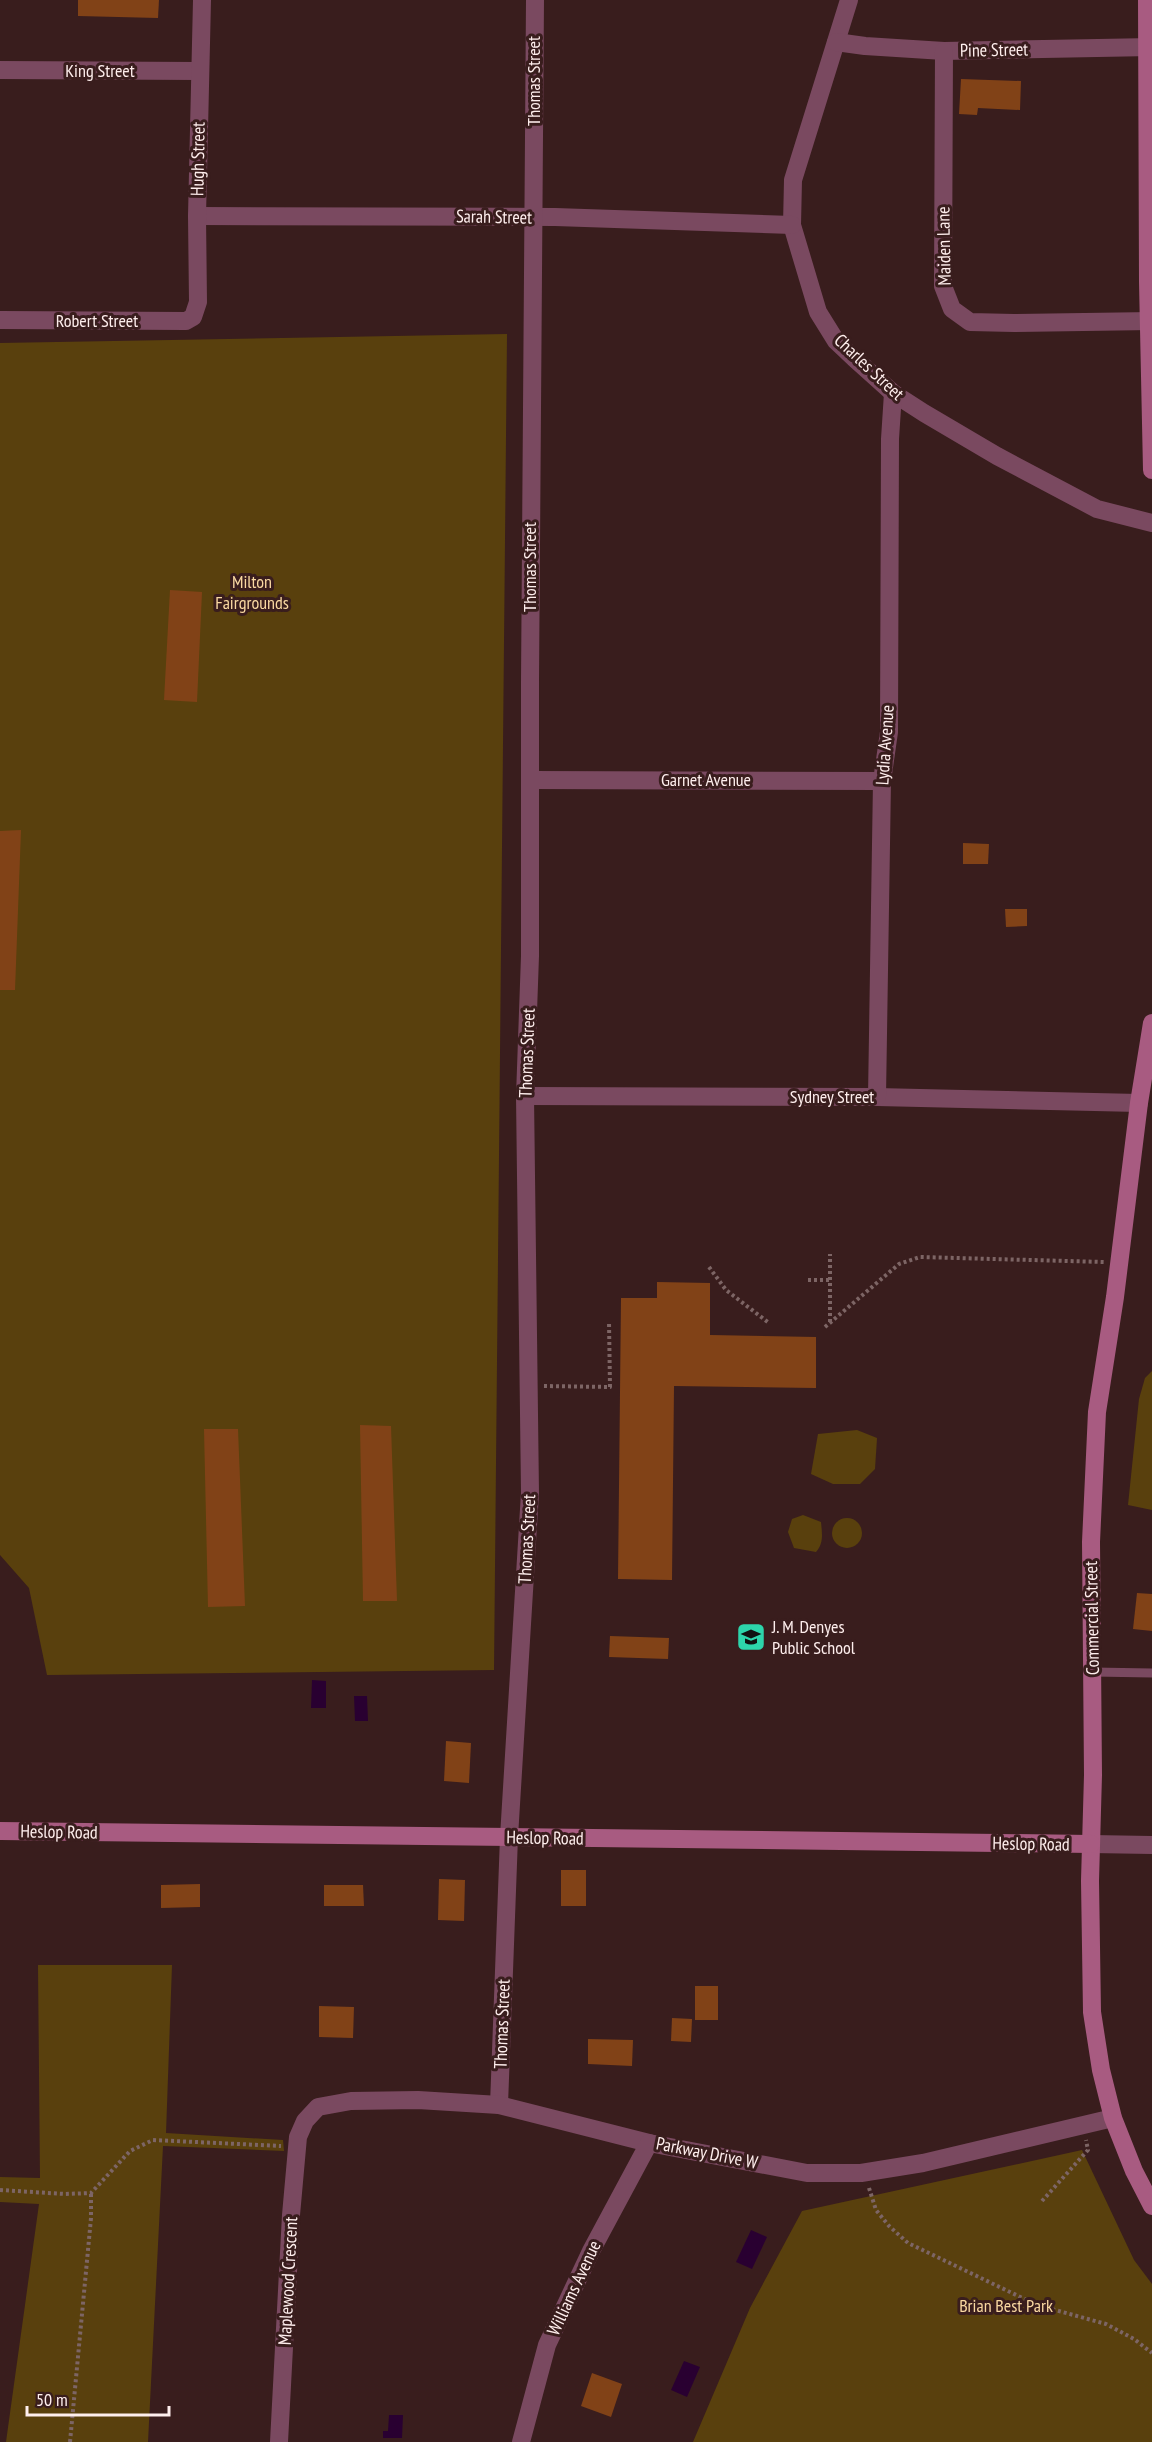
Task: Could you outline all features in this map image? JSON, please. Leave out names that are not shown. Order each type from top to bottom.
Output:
[{"type":"street","name":"Hugh Street","points":[[193,317],[198,302],[197,216],[202,0]]},
{"type":"street","name":"Thomas Street","points":[[499,2105],[509,1837],[530,1493],[525,1096],[530,956],[534,0]]},
{"type":"street","name":"Charles Street","points":[[849,0],[793,180],[792,225],[818,312],[836,341],[893,393],[997,456],[1097,509],[1152,523]]},
{"type":"street","points":[[1147,0],[1152,470]]},
{"type":"street","name":"Pine Street","points":[[836,42],[944,51],[1149,47]]},
{"type":"street","name":"Maiden Lane","points":[[944,51],[943,286],[952,309],[970,321],[1014,323],[1151,321]]},
{"type":"street","name":"King Street","points":[[0,70],[200,71]]},
{"type":"street","name":"Sarah Street","points":[[197,216],[533,218],[792,225]]},
{"type":"street","name":"Robert Street","points":[[0,320],[186,321],[193,317]]},
{"type":"street","name":"Lydia Avenue","points":[[877,1097],[882,781],[889,732],[890,439],[893,393]]},
{"type":"street","name":"Garnet Avenue","points":[[531,780],[882,781]]},
{"type":"street","name":"Commercial Street","points":[[1152,1023],[1097,1412],[1091,1542],[1092,2012],[1101,2070],[1113,2118],[1134,2171],[1152,2206]]},
{"type":"street","name":"Sydney Street","points":[[525,1096],[877,1097],[1139,1103]]},
{"type":"street","name":"Heslop Road","points":[[0,1831],[1091,1844]]},
{"type":"street","points":[[1091,1844],[1152,1845]]},
{"type":"street","name":"Parkway Drive W","points":[[305,2121],[318,2107],[351,2101],[418,2100],[499,2105],[649,2143],[807,2173],[867,2172],[923,2163],[1113,2118]]},
{"type":"street","name":"Maplewood Crescent","points":[[279,2442],[291,2215],[298,2137],[305,2121]]},
{"type":"street","name":"Williams Avenue","points":[[521,2442],[547,2344],[591,2251],[649,2143]]},
{"type":"lane","points":[[1092,1672],[1152,1673]]},
{"type":"path","points":[[830,1254],[830,1323]]},
{"type":"path","points":[[825,1327],[899,1264],[920,1257],[1120,1262]]},
{"type":"path","points":[[710,1267],[726,1290],[769,1323]]},
{"type":"path","points":[[808,1280],[830,1280]]},
{"type":"path","points":[[529,1386],[610,1387],[609,1322]]},
{"type":"path","points":[[1042,2201],[1088,2150],[1083,2125]]},
{"type":"path","points":[[70,2442],[91,2218],[91,2193],[130,2151],[153,2140],[297,2146]]},
{"type":"path","points":[[867,2172],[869,2190],[876,2210],[908,2242],[1036,2306],[1106,2324],[1134,2338],[1152,2353]]},
{"type":"path","points":[[0,2190],[65,2194],[91,2193]]},
{"type":"green space","name":"Milton Fairgrounds","points":[[507,334],[494,1670],[47,1675],[29,1588],[0,1555],[0,343]]},
{"type":"green space","points":[[1152,1371],[1152,1510],[1128,1505],[1139,1399],[1145,1378]]},
{"type":"green space","points":[[857,1430],[877,1438],[875,1469],[860,1484],[833,1484],[811,1474],[818,1434]]},
{"type":"green space","points":[[803,1515],[821,1522],[821,1541],[816,1552],[794,1548],[788,1532],[792,1519]]},
{"type":"green space","points":[[847,1518],[857,1523],[862,1533],[857,1543],[847,1548],[837,1543],[832,1533],[837,1523]]},
{"type":"green space","points":[[38,1965],[172,1965],[166,2133],[283,2140],[284,2151],[163,2146],[148,2442],[6,2442],[39,2204],[0,2202],[0,2177],[40,2178]]},
{"type":"green space","name":"Brian Best Park","points":[[1082,2150],[1134,2260],[1152,2284],[1152,2442],[693,2442],[750,2308],[802,2211]]},
{"type":"shaded area","points":[[312,1680],[326,1681],[326,1708],[311,1708]]},
{"type":"shaded area","points":[[354,1696],[367,1696],[368,1721],[355,1721]]},
{"type":"shaded area","points":[[751,2230],[767,2237],[752,2269],[736,2262]]},
{"type":"shaded area","points":[[684,2361],[700,2367],[687,2397],[671,2390]]},
{"type":"shaded area","points":[[389,2415],[403,2415],[402,2438],[383,2438],[383,2431],[388,2431]]},
{"type":"building","points":[[78,0],[159,0],[158,18],[78,16]]},
{"type":"building","points":[[961,79],[1021,81],[1020,110],[978,108],[977,115],[959,114]]},
{"type":"building","points":[[170,590],[202,592],[197,702],[164,700]]},
{"type":"building","points":[[21,830],[15,990],[0,990],[0,831]]},
{"type":"building","points":[[963,843],[989,844],[988,864],[963,864]]},
{"type":"building","points":[[1005,909],[1027,909],[1027,926],[1006,927]]},
{"type":"building","points":[[657,1282],[710,1283],[710,1335],[816,1337],[816,1388],[674,1386],[672,1580],[618,1579],[621,1298],[657,1298]]},
{"type":"building","points":[[360,1425],[391,1426],[397,1601],[363,1601]]},
{"type":"building","points":[[204,1429],[238,1429],[245,1606],[208,1607]]},
{"type":"building","points":[[1137,1593],[1152,1594],[1152,1631],[1133,1629]]},
{"type":"building","points":[[610,1636],[669,1638],[668,1659],[609,1657]]},
{"type":"building","points":[[446,1741],[471,1743],[469,1783],[444,1781]]},
{"type":"building","points":[[561,1870],[586,1870],[586,1906],[561,1906]]},
{"type":"building","points":[[439,1879],[465,1880],[464,1921],[438,1920]]},
{"type":"building","points":[[200,1884],[200,1907],[161,1908],[161,1885]]},
{"type":"building","points":[[324,1885],[363,1885],[364,1906],[324,1906]]},
{"type":"building","points":[[695,1986],[718,1986],[718,2020],[695,2020]]},
{"type":"building","points":[[319,2006],[354,2007],[353,2038],[319,2037]]},
{"type":"building","points":[[672,2018],[692,2019],[691,2042],[671,2041]]},
{"type":"building","points":[[588,2039],[633,2040],[632,2066],[588,2064]]},
{"type":"building","points":[[592,2373],[622,2384],[611,2417],[581,2406]]},
{"type":"place","name":"J. M. Denyes Public School","points":[[751,1637]]}]
